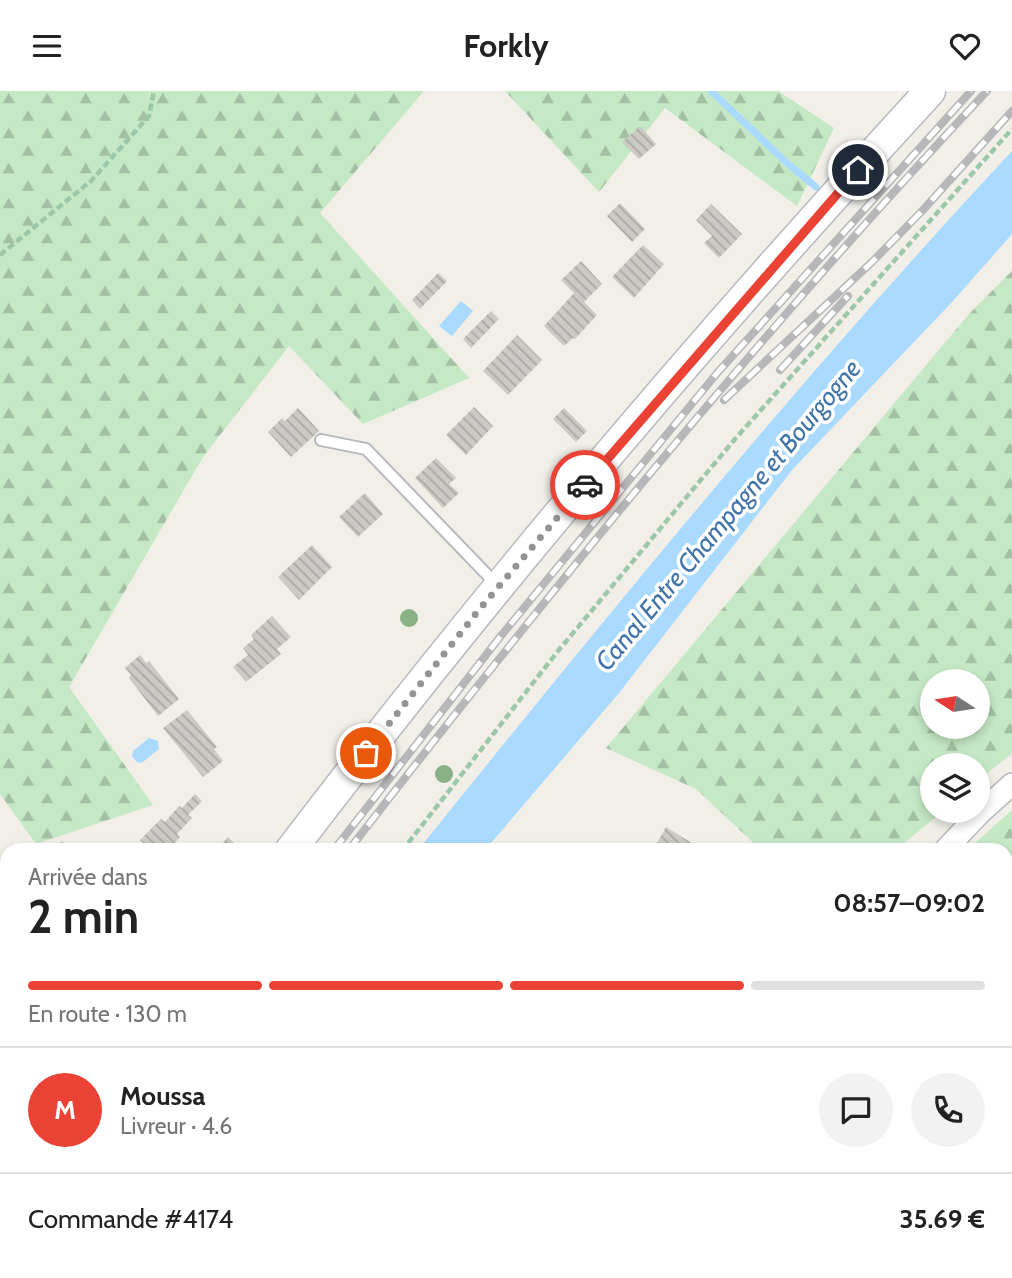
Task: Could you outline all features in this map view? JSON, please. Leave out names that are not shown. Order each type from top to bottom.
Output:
[{"type":"street","points":[[296,843],[499,587],[630,430],[821,209],[930,91]]},
{"type":"street","points":[[952,843],[1012,784]]},
{"type":"lane","points":[[321,440],[366,449],[499,587]]},
{"type":"path","points":[[0,255],[90,181],[149,117],[155,91]]},
{"type":"path","points":[[407,843],[558,651],[726,450],[1012,129]]},
{"type":"green space","points":[[0,91],[424,91],[320,213],[469,378],[363,424],[289,346],[203,457],[69,687],[153,805],[35,843],[0,794]]},
{"type":"green space","points":[[505,91],[778,91],[834,128],[797,206],[665,108],[599,192]]},
{"type":"green space","points":[[1012,271],[1012,753],[990,771],[990,753],[920,753],[920,823],[928,823],[904,843],[754,843],[696,789],[606,748],[969,314]]},
{"type":"green space","points":[[1012,810],[1012,843],[975,843]]},
{"type":"water","name":"Canal Entre Champagne et Bourgogne","points":[[1012,151],[1012,234],[952,302],[792,470],[619,693],[491,843],[424,843],[635,583],[783,408]]},
{"type":"water","points":[[461,301],[473,311],[452,336],[439,326]]},
{"type":"water","points":[[149,738],[158,741],[159,749],[138,763],[132,756],[133,751]]},
{"type":"building","points":[[640,126],[656,144],[639,159],[622,142]]},
{"type":"building","points":[[620,203],[645,229],[632,242],[607,216]]},
{"type":"building","points":[[711,204],[742,234],[719,258],[704,243],[712,236],[696,220]]},
{"type":"building","points":[[643,245],[664,264],[634,298],[612,277]]},
{"type":"building","points":[[581,261],[602,284],[584,302],[597,315],[575,339],[564,346],[544,326],[574,293],[561,280]]},
{"type":"building","points":[[438,273],[447,281],[420,309],[412,300]]},
{"type":"building","points":[[491,311],[499,319],[471,348],[463,339]]},
{"type":"building","points":[[517,335],[542,360],[508,395],[483,371]]},
{"type":"building","points":[[474,407],[493,426],[466,455],[446,435]]},
{"type":"building","points":[[298,408],[319,431],[291,457],[268,432],[282,418],[285,421]]},
{"type":"building","points":[[564,408],[587,431],[576,442],[553,419]]},
{"type":"building","points":[[436,458],[456,478],[449,484],[459,493],[443,508],[415,478]]},
{"type":"building","points":[[365,493],[383,514],[358,537],[339,517]]},
{"type":"building","points":[[312,545],[332,567],[299,600],[278,577]]},
{"type":"building","points":[[272,616],[291,637],[277,649],[281,654],[246,682],[233,667],[248,655],[243,648],[254,639],[251,635]]},
{"type":"building","points":[[140,655],[146,663],[149,661],[179,699],[158,716],[129,678],[131,675],[125,668]]},
{"type":"building","points":[[187,710],[217,747],[214,749],[223,761],[203,777],[163,728]]},
{"type":"building","points":[[195,794],[202,801],[188,815],[192,818],[177,834],[180,837],[175,843],[143,843],[140,840],[161,819],[165,822],[179,806],[182,808]]},
{"type":"building","points":[[666,827],[692,843],[657,843]]},
{"type":"building","points":[[228,837],[234,843],[223,843]]},
{"type":"waterway","points":[[711,91],[816,187]]},
{"type":"railway","points":[[339,843],[500,637],[718,372],[971,91]]},
{"type":"railway","points":[[354,843],[659,463],[820,275],[987,91]]},
{"type":"railway","points":[[724,400],[872,262],[1012,111]]},
{"type":"railway","points":[[780,370],[848,296]]},
{"type":"way so far","points":[[366,753],[478,611],[585,485]]},
{"type":"route","points":[[585,485],[821,209],[858,170]]}]
